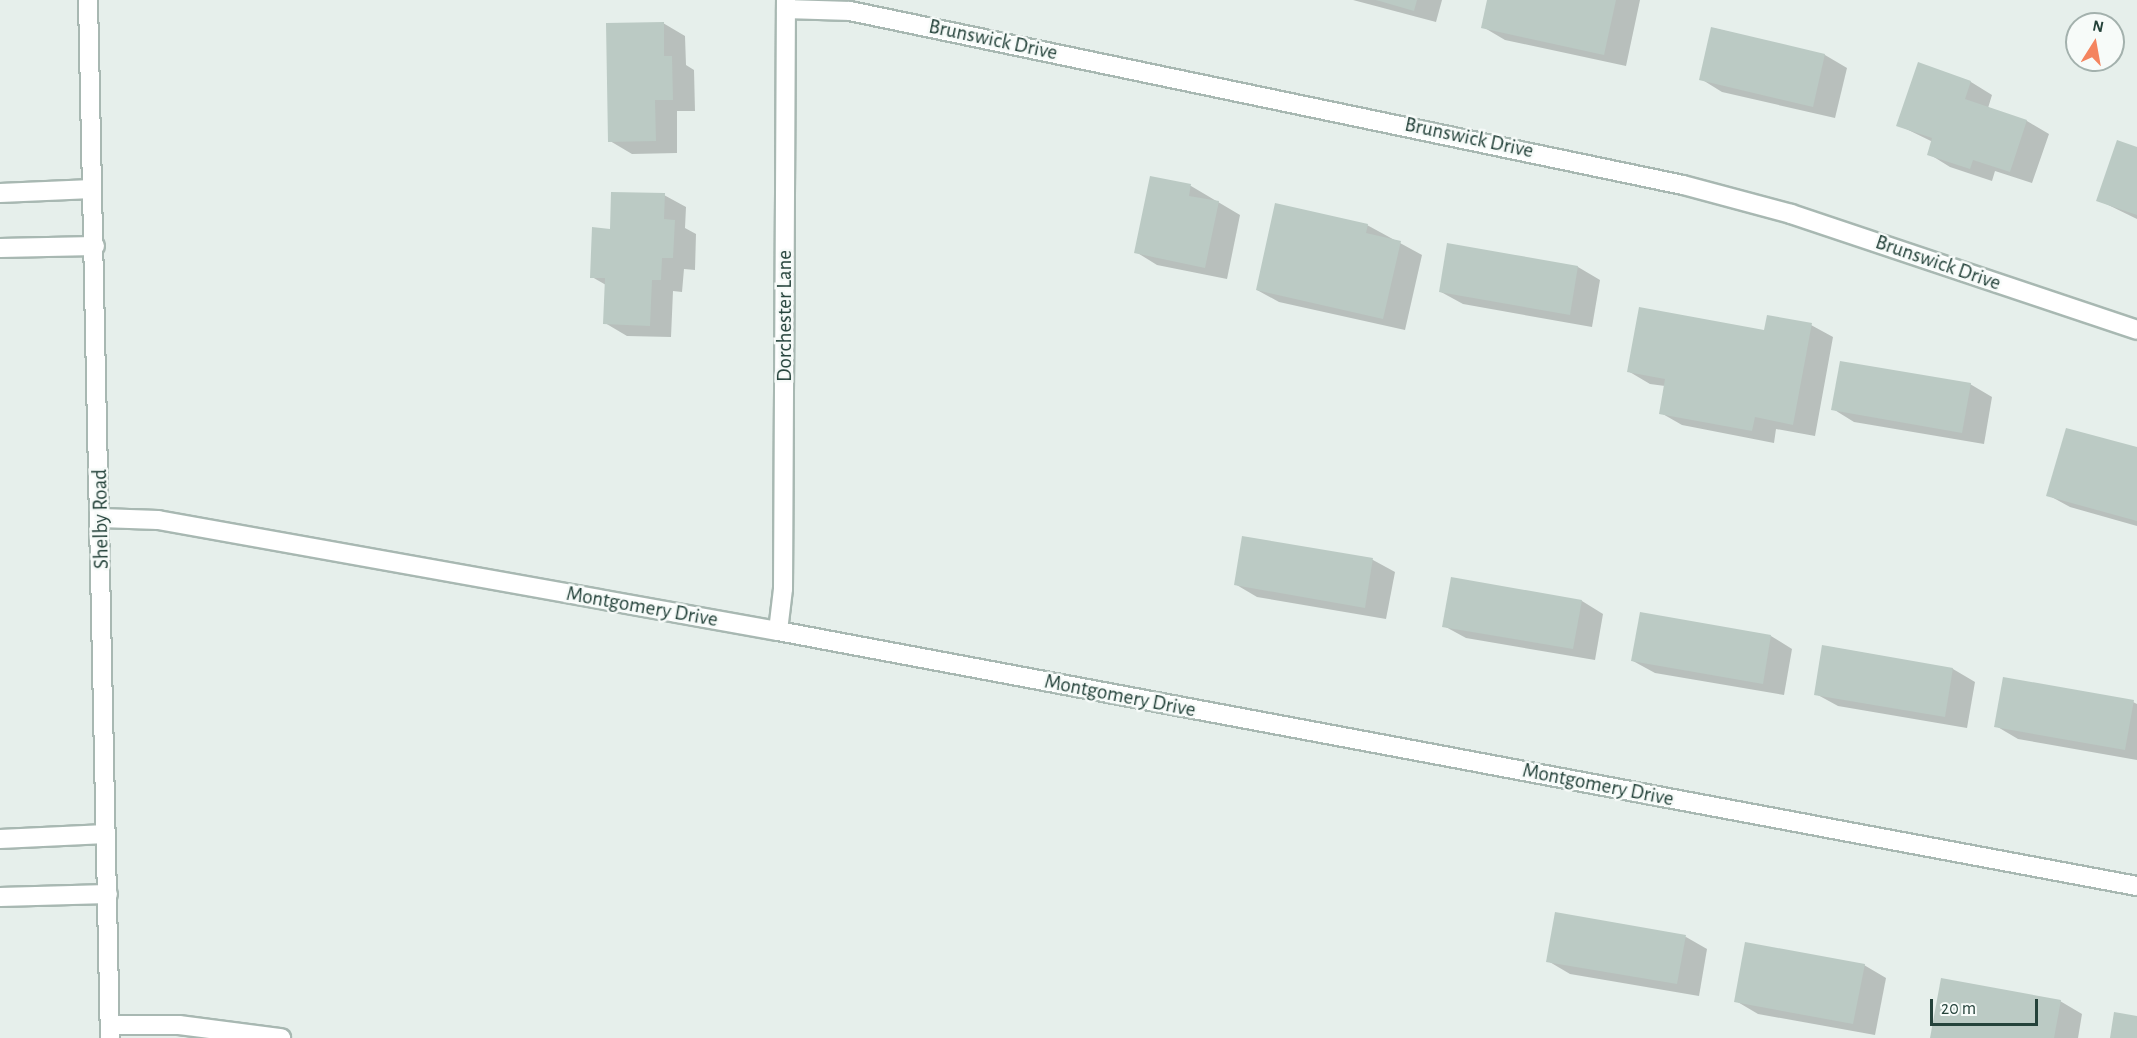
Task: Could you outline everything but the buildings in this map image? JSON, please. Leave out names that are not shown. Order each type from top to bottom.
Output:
[{"type":"street","name":"Shelby Road","points":[[88,0],[101,518],[110,1031]]},
{"type":"street","name":"Brunswick Drive","points":[[786,4],[862,13],[1683,185],[1791,214],[2137,330]]},
{"type":"street","name":"Dorchester Lane","points":[[778,632],[783,577],[786,4]]},
{"type":"street","points":[[0,193],[92,189]]},
{"type":"street","points":[[0,248],[95,246]]},
{"type":"street","name":"Montgomery Drive","points":[[101,518],[158,520],[778,632],[2137,886]]},
{"type":"street","points":[[0,839],[106,834]]},
{"type":"street","points":[[0,897],[108,894]]},
{"type":"street","points":[[110,1031],[178,1024],[282,1038]]}]
